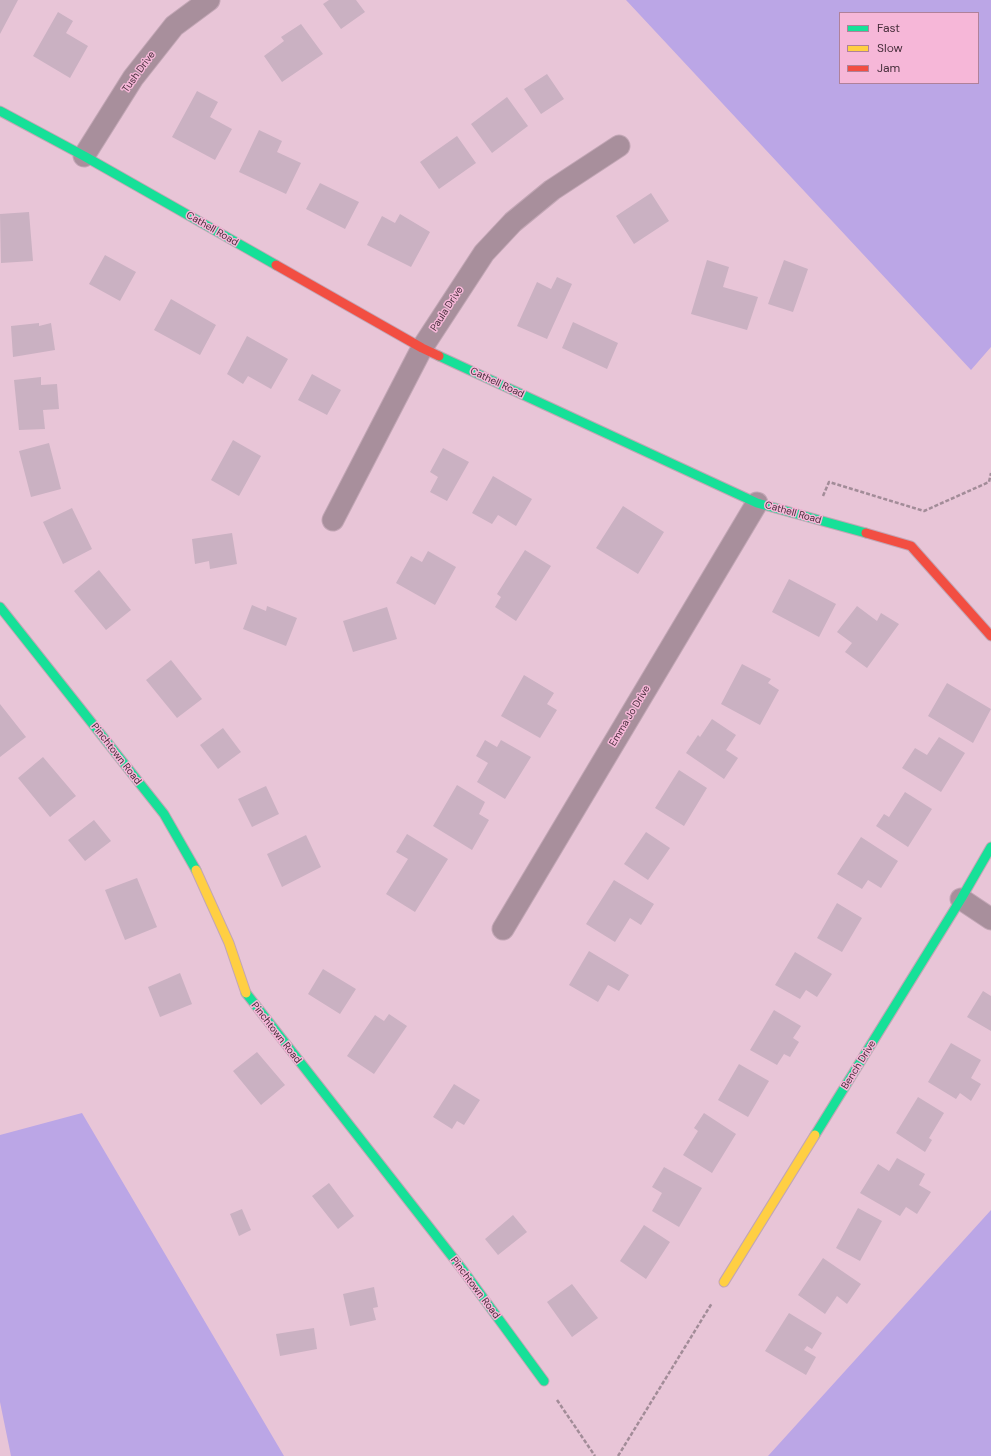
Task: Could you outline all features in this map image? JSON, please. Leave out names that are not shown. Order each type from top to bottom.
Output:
[{"type":"street","name":"Tush Drive","points":[[84,156],[137,72],[174,26],[209,0]]},
{"type":"street","name":"Cathell Road","points":[[0,111],[84,156],[422,348],[756,503],[911,546],[991,636]]},
{"type":"street","name":"Paula Drive","points":[[333,520],[422,348],[484,253],[513,222],[552,190],[619,146]]},
{"type":"street","name":"Emma Jo Drive","points":[[503,929],[756,503]]},
{"type":"street","name":"Pinchtown Road","points":[[0,607],[164,814],[199,876],[229,943],[247,996],[462,1269],[544,1381]]},
{"type":"street","name":"Bench Drive","points":[[724,1282],[961,899],[991,847]]},
{"type":"street","points":[[961,899],[991,919]]},
{"type":"path","points":[[812,518],[829,482],[924,511],[989,482],[991,473]]},
{"type":"path","points":[[618,1456],[724,1282]]},
{"type":"path","points":[[544,1381],[595,1456]]},
{"type":"shaded area","points":[[626,0],[991,0],[991,347],[971,370]]},
{"type":"shaded area","points":[[82,1113],[284,1456],[11,1456],[0,1402],[0,1135]]},
{"type":"shaded area","points":[[991,1210],[991,1456],[768,1456]]},
{"type":"building","points":[[0,0],[18,0],[0,34]]},
{"type":"building","points":[[329,0],[356,0],[365,12],[341,29],[323,4]]},
{"type":"building","points":[[58,12],[73,21],[66,33],[88,46],[70,78],[33,56]]},
{"type":"building","points":[[301,24],[323,54],[282,82],[264,56],[284,41],[281,37]]},
{"type":"building","points":[[547,74],[564,99],[541,114],[524,89]]},
{"type":"building","points":[[197,91],[218,102],[210,117],[232,129],[215,160],[172,137]]},
{"type":"building","points":[[507,97],[528,126],[492,153],[471,124]]},
{"type":"building","points":[[259,130],[282,141],[277,152],[301,163],[286,194],[239,172]]},
{"type":"building","points":[[457,136],[476,163],[439,189],[420,162]]},
{"type":"building","points":[[320,183],[359,202],[345,229],[306,209]]},
{"type":"building","points":[[651,193],[669,221],[634,244],[616,216]]},
{"type":"building","points":[[29,212],[33,261],[1,263],[0,214]]},
{"type":"building","points":[[400,214],[430,232],[411,267],[367,245],[382,216],[395,223]]},
{"type":"building","points":[[105,255],[136,272],[120,301],[89,284]]},
{"type":"building","points":[[707,260],[729,267],[723,287],[758,297],[747,330],[691,314]]},
{"type":"building","points":[[784,260],[808,269],[793,312],[768,304]]},
{"type":"building","points":[[557,277],[572,284],[547,339],[517,326],[537,282],[551,289]]},
{"type":"building","points":[[171,299],[216,325],[200,355],[154,330]]},
{"type":"building","points":[[573,322],[618,343],[607,369],[562,348]]},
{"type":"building","points":[[39,323],[39,326],[51,323],[55,350],[13,357],[11,326]]},
{"type":"building","points":[[247,336],[288,359],[271,389],[248,376],[243,384],[227,374]]},
{"type":"building","points":[[312,374],[341,390],[327,415],[298,400]]},
{"type":"building","points":[[41,377],[41,385],[57,384],[59,409],[43,410],[45,429],[19,430],[14,380]]},
{"type":"building","points":[[233,440],[261,456],[239,496],[211,480]]},
{"type":"building","points":[[49,443],[61,489],[31,497],[19,451]]},
{"type":"building","points":[[443,448],[469,462],[447,501],[430,492],[438,477],[430,472]]},
{"type":"building","points":[[493,476],[532,499],[516,526],[498,515],[492,524],[472,513]]},
{"type":"building","points":[[623,506],[664,532],[638,574],[596,548]]},
{"type":"building","points":[[72,508],[92,549],[63,564],[43,522]]},
{"type":"building","points":[[232,533],[237,564],[210,569],[209,561],[195,564],[192,539]]},
{"type":"building","points":[[525,550],[551,566],[516,621],[495,607],[501,597],[497,594]]},
{"type":"building","points":[[428,551],[456,567],[435,605],[396,583],[411,556],[422,562]]},
{"type":"building","points":[[99,570],[131,610],[106,630],[74,591]]},
{"type":"building","points":[[789,579],[836,604],[819,637],[772,612]]},
{"type":"building","points":[[252,605],[266,611],[267,606],[297,618],[286,646],[243,629]]},
{"type":"building","points":[[857,606],[877,621],[881,613],[899,624],[867,668],[845,652],[852,643],[837,632]]},
{"type":"building","points":[[387,607],[397,639],[353,652],[343,621]]},
{"type":"building","points":[[171,660],[202,699],[177,718],[146,680]]},
{"type":"building","points":[[742,664],[771,679],[768,683],[779,690],[760,725],[721,704]]},
{"type":"building","points":[[524,675],[554,693],[547,704],[557,710],[540,738],[501,716]]},
{"type":"building","points":[[947,683],[991,709],[973,743],[928,716]]},
{"type":"building","points":[[0,704],[26,737],[0,757]]},
{"type":"building","points":[[712,719],[736,735],[726,750],[738,758],[724,779],[686,753],[698,735],[700,737]]},
{"type":"building","points":[[223,728],[241,752],[218,769],[200,745]]},
{"type":"building","points":[[939,737],[965,753],[941,792],[902,768],[915,748],[927,755]]},
{"type":"building","points":[[485,740],[497,747],[501,740],[531,757],[505,799],[477,782],[488,763],[476,756]]},
{"type":"building","points":[[43,757],[76,796],[50,817],[18,778]]},
{"type":"building","points":[[679,770],[707,788],[684,826],[655,808]]},
{"type":"building","points":[[457,785],[485,802],[479,814],[489,820],[472,850],[433,826]]},
{"type":"building","points":[[266,786],[279,814],[252,827],[238,799]]},
{"type":"building","points":[[905,792],[932,809],[908,847],[876,826],[884,814],[889,817]]},
{"type":"building","points":[[94,820],[111,841],[85,861],[68,840]]},
{"type":"building","points":[[646,832],[670,848],[648,880],[624,864]]},
{"type":"building","points":[[407,834],[448,859],[415,912],[386,894],[408,859],[396,852]]},
{"type":"building","points":[[306,835],[321,867],[282,887],[267,854]]},
{"type":"building","points":[[861,837],[898,861],[881,888],[868,880],[862,889],[837,874]]},
{"type":"building","points":[[137,878],[157,927],[125,940],[105,890]]},
{"type":"building","points":[[614,880],[654,904],[641,925],[630,918],[615,942],[586,924]]},
{"type":"building","points":[[837,903],[862,918],[842,952],[817,938]]},
{"type":"building","points":[[589,951],[629,975],[619,991],[608,985],[598,1002],[569,985]]},
{"type":"building","points":[[795,952],[832,974],[817,997],[806,990],[800,999],[775,985]]},
{"type":"building","points":[[323,969],[356,989],[340,1014],[308,994]]},
{"type":"building","points":[[180,973],[192,1004],[160,1017],[148,987]]},
{"type":"building","points":[[983,991],[991,996],[991,1031],[967,1017]]},
{"type":"building","points":[[774,1010],[801,1026],[793,1038],[799,1042],[790,1057],[784,1054],[777,1065],[750,1050]]},
{"type":"building","points":[[389,1014],[407,1026],[374,1074],[347,1056],[375,1015],[384,1021]]},
{"type":"building","points":[[951,1043],[981,1060],[971,1078],[981,1084],[971,1101],[960,1093],[956,1099],[928,1082]]},
{"type":"building","points":[[257,1052],[285,1085],[261,1105],[233,1071]]},
{"type":"building","points":[[739,1064],[769,1081],[748,1117],[718,1100]]},
{"type":"building","points":[[454,1084],[480,1100],[464,1125],[457,1121],[452,1129],[433,1117]]},
{"type":"building","points":[[918,1097],[944,1113],[929,1138],[932,1140],[925,1152],[896,1133]]},
{"type":"building","points":[[704,1113],[736,1134],[712,1173],[683,1155],[698,1131],[694,1128]]},
{"type":"building","points":[[897,1158],[925,1174],[919,1185],[931,1192],[917,1214],[906,1207],[900,1216],[860,1193],[878,1164],[889,1171]]},
{"type":"building","points":[[664,1167],[702,1188],[679,1227],[652,1211],[662,1193],[652,1187]]},
{"type":"building","points":[[329,1183],[354,1216],[338,1229],[312,1196]]},
{"type":"building","points":[[858,1208],[882,1221],[860,1261],[836,1248]]},
{"type":"building","points":[[242,1209],[251,1230],[239,1236],[230,1214]]},
{"type":"building","points":[[513,1215],[527,1232],[498,1255],[485,1239]]},
{"type":"building","points":[[644,1225],[670,1242],[646,1279],[620,1261]]},
{"type":"building","points":[[823,1258],[861,1284],[847,1304],[837,1296],[825,1314],[798,1295]]},
{"type":"building","points":[[572,1284],[598,1318],[572,1337],[547,1302]]},
{"type":"building","points":[[374,1287],[378,1307],[373,1308],[376,1320],[350,1326],[343,1294]]},
{"type":"building","points":[[789,1313],[822,1333],[812,1349],[807,1346],[804,1350],[816,1357],[806,1375],[765,1351]]},
{"type":"building","points":[[314,1328],[317,1349],[280,1356],[276,1334]]},
{"type":"traffic: fast","points":[[0,111],[84,156],[276,265]]},
{"type":"traffic: fast","points":[[439,356],[757,503],[866,533]]},
{"type":"traffic: fast","points":[[0,607],[164,814],[196,870]]},
{"type":"traffic: fast","points":[[815,1135],[961,899],[991,847]]},
{"type":"traffic: fast","points":[[246,993],[462,1269],[544,1381]]},
{"type":"traffic: slow","points":[[196,870],[229,943],[246,993]]},
{"type":"traffic: slow","points":[[724,1282],[815,1135]]},
{"type":"traffic: jam","points":[[276,265],[422,348],[439,356]]},
{"type":"traffic: jam","points":[[866,533],[911,546],[991,636]]}]
